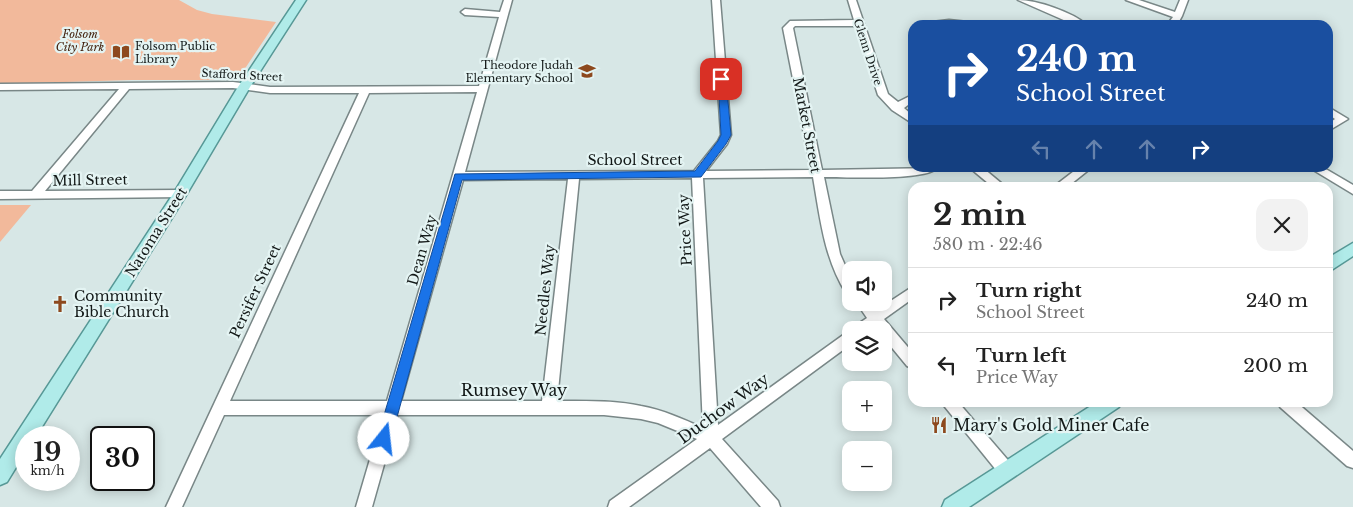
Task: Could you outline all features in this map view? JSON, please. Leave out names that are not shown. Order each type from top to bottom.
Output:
[{"type":"main road","name":"Natoma Street","points":[[0,476],[180,194],[244,87],[301,0]]},
{"type":"main road","points":[[1333,262],[1353,249]]},
{"type":"main road","points":[[952,507],[1105,407]]},
{"type":"street","name":"Dean Way","points":[[364,507],[508,0]]},
{"type":"street","name":"Price Way","points":[[711,438],[698,174],[723,142],[726,135],[715,10],[716,0]]},
{"type":"street","name":"Glenn Drive","points":[[852,0],[881,92],[888,101],[908,117]]},
{"type":"street","points":[[1022,0],[1072,20]]},
{"type":"street","points":[[1130,0],[1178,16]]},
{"type":"street","points":[[1175,20],[1184,0]]},
{"type":"street","points":[[465,12],[504,15]]},
{"type":"street","name":"Market Street","points":[[842,274],[834,254],[788,26],[793,23],[859,23]]},
{"type":"street","points":[[34,196],[127,85]]},
{"type":"street","name":"Stafford Street","points":[[0,88],[233,85],[270,90],[483,89]]},
{"type":"street","name":"Persifer Street","points":[[174,507],[366,89]]},
{"type":"street","points":[[896,108],[908,100]]},
{"type":"street","points":[[1333,113],[1343,119],[1333,125]]},
{"type":"street","name":"School Street","points":[[458,176],[909,172]]},
{"type":"street","points":[[981,172],[994,182]]},
{"type":"street","points":[[1065,182],[1079,172]]},
{"type":"street","points":[[1323,172],[1353,190]]},
{"type":"street","name":"Needles Way","points":[[549,407],[574,175]]},
{"type":"street","name":"Mill Street","points":[[0,195],[180,194]]},
{"type":"street","points":[[873,321],[908,295]]},
{"type":"street","points":[[869,311],[908,357]]},
{"type":"street","name":"Duchow Way","points":[[616,507],[842,343]]},
{"type":"street","name":"Rumsey Way","points":[[220,408],[393,407],[472,409],[549,407],[604,408],[641,412],[660,417],[711,438],[772,507]]},
{"type":"street","points":[[952,407],[1007,470]]},
{"type":"street","points":[[1291,407],[1353,461]]},
{"type":"green space","name":"Folsom City Park","points":[[0,0],[179,0],[197,10],[212,14],[276,22],[240,76],[231,80],[132,80],[0,84]]},
{"type":"green space","points":[[0,205],[31,205],[0,242]]},
{"type":"place","name":"Folsom Public Library","points":[[121,52]]},
{"type":"place","name":"Theodore Judah Elementary School","points":[[587,71]]},
{"type":"place","name":"Community Bible Church","points":[[60,304]]},
{"type":"place","name":"Mary's Gold Miner Cafe","points":[[939,425]]},
{"type":"route","points":[[384,439],[458,176],[698,174],[723,142],[726,135],[721,79]]}]
